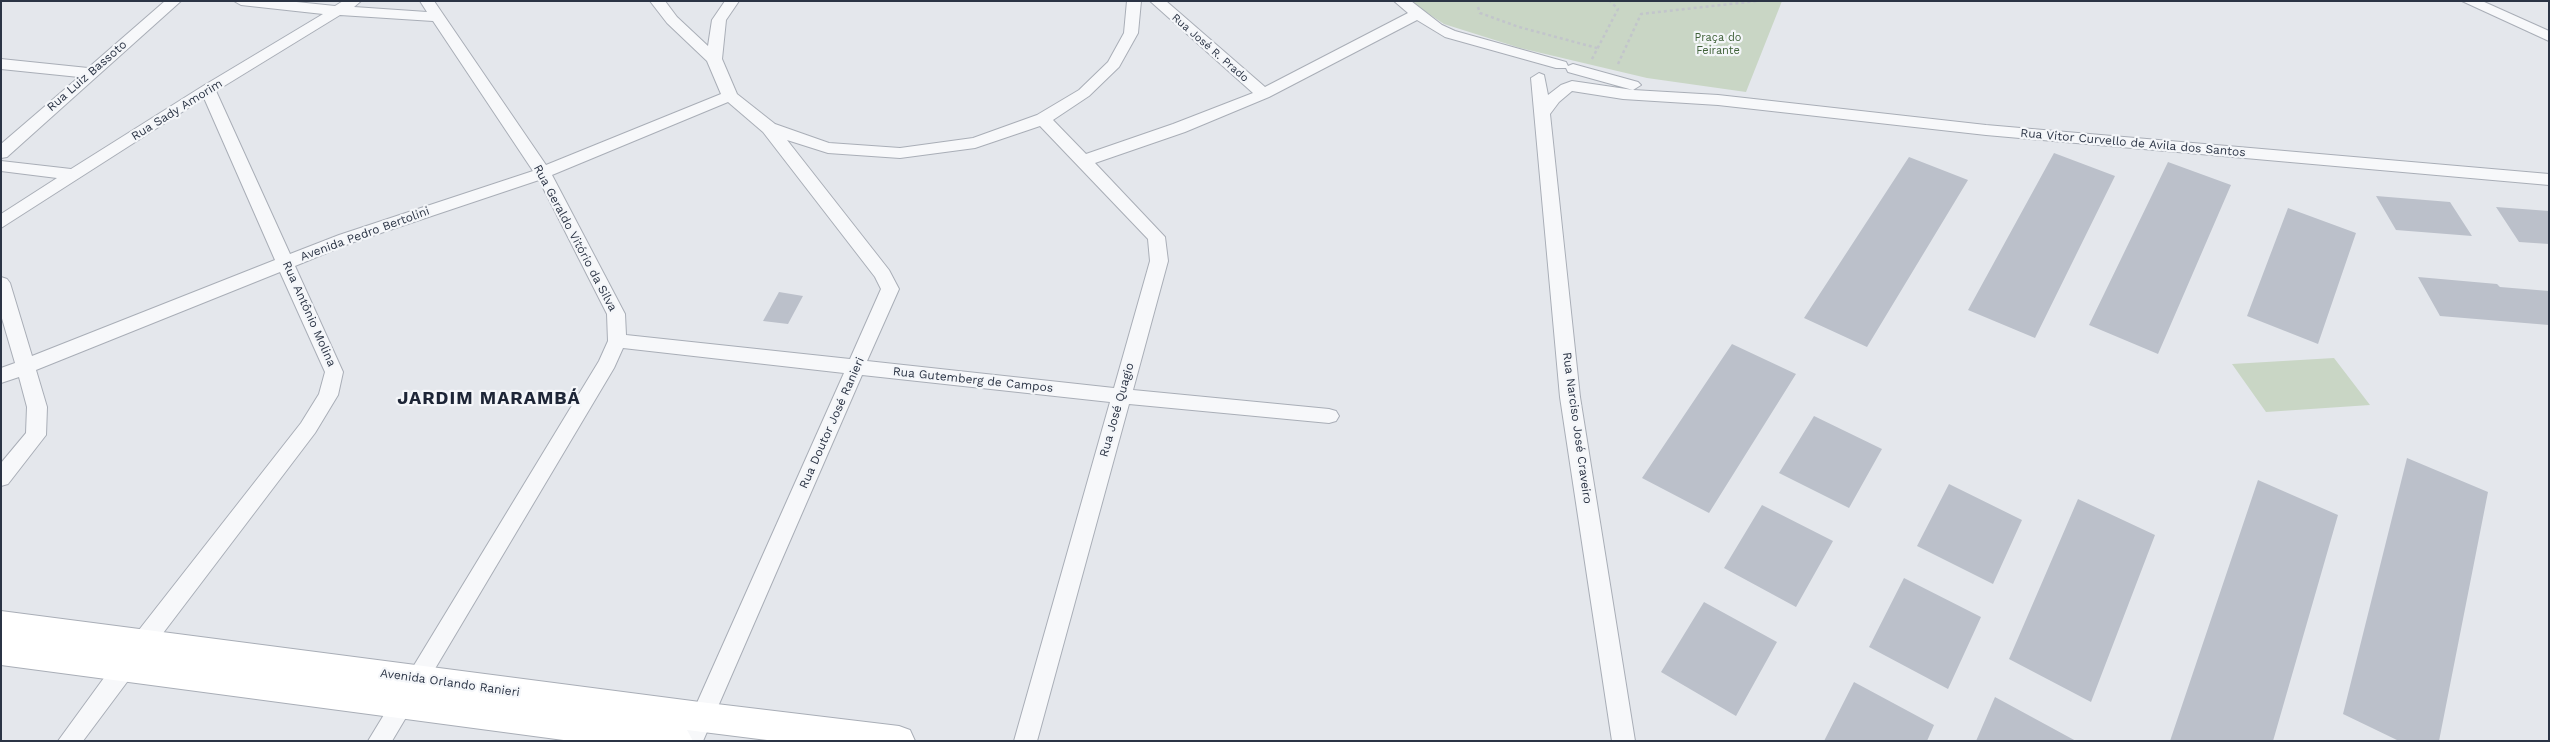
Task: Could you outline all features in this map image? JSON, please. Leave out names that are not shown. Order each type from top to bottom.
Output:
[{"type":"main road","name":"Avenida Orlando Ranieri","points":[[1,624],[134,655]]},
{"type":"main road","name":"Avenida Orlando Ranieri","points":[[1,651],[134,655],[696,729],[899,741]]},
{"type":"main road","name":"Avenida Orlando Ranieri","points":[[411,690],[677,741]]},
{"type":"street","name":"Rua Luiz Bassoto","points":[[1,153],[174,1]]},
{"type":"street","points":[[241,1],[340,11],[432,9]]},
{"type":"street","name":"Rua Sady Amorim","points":[[1,222],[208,89],[354,1]]},
{"type":"street","points":[[658,1],[672,20],[714,59],[730,96],[769,128],[828,148],[900,153],[975,143],[1042,119],[1084,94],[1114,64],[1131,32],[1134,1]]},
{"type":"street","points":[[714,59],[719,20],[732,1]]},
{"type":"street","name":"Rua José R. Prado","points":[[1157,1],[1264,94]]},
{"type":"street","name":"Rua Vitor Curvello de Avila dos Santos","points":[[1401,1],[1437,28],[1450,34],[1506,48],[1627,84],[1718,100]]},
{"type":"street","points":[[2469,1],[2549,37]]},
{"type":"street","name":"Rua Geraldo Vitório da Silva","points":[[379,741],[607,363],[617,341],[616,314],[543,173],[432,9]]},
{"type":"street","points":[[1084,161],[1179,128],[1264,94],[1419,13]]},
{"type":"street","points":[[1506,48],[1539,75],[1545,85],[1555,88],[1569,87]]},
{"type":"street","points":[[1,64],[90,73]]},
{"type":"street","points":[[1539,75],[1543,67],[1551,64],[1567,67],[1578,75],[1578,81],[1552,99],[1542,114]]},
{"type":"street","name":"Rua Narciso José Craveiro","points":[[1539,75],[1570,397],[1624,741]]},
{"type":"street","name":"Rua Vitor Curvello de Avila dos Santos","points":[[1569,87],[1623,94],[1718,100],[1986,130],[2549,180]]},
{"type":"street","name":"Rua Antônio Molina","points":[[69,741],[308,428],[328,395],[334,372],[208,89]]},
{"type":"street","name":"Avenida Pedro Bertolini","points":[[1,376],[345,239],[543,173],[730,96]]},
{"type":"street","name":"Rua José Quagio","points":[[1025,741],[1158,261],[1156,237],[1042,119]]},
{"type":"street","name":"Rua Doutor José Ranieri","points":[[696,729],[857,368],[890,288],[883,274],[769,128]]},
{"type":"street","points":[[1,166],[74,175]]},
{"type":"street","points":[[1,283],[37,407],[36,434],[1,478]]},
{"type":"street","name":"Rua Gutemberg de Campos","points":[[617,341],[1120,396],[1329,416]]},
{"type":"path","points":[[1590,61],[1618,9],[1611,1]]},
{"type":"path","points":[[1713,1],[1718,6]]},
{"type":"path","points":[[1617,66],[1641,14],[1757,1]]},
{"type":"path","points":[[1478,7],[1480,13],[1519,27],[1597,48]]},
{"type":"green space","name":"Praça do Feirante","points":[[1409,1],[1782,1],[1746,92],[1647,78],[1520,48],[1444,24]]},
{"type":"green space","points":[[2334,358],[2370,405],[2266,412],[2232,364]]},
{"type":"building","points":[[2054,153],[2115,176],[2035,338],[1968,310]]},
{"type":"building","points":[[1909,157],[1968,180],[1867,347],[1804,318]]},
{"type":"building","points":[[2168,162],[2231,185],[2158,354],[2089,325]]},
{"type":"building","points":[[2376,196],[2450,202],[2472,236],[2396,230]]},
{"type":"building","points":[[2496,207],[2549,211],[2549,244],[2519,242]]},
{"type":"building","points":[[2288,208],[2356,233],[2318,344],[2247,316]]},
{"type":"building","points":[[2418,277],[2549,291],[2549,325],[2440,316]]},
{"type":"building","points":[[779,292],[803,296],[788,324],[763,321]]},
{"type":"building","points":[[1732,344],[1796,374],[1709,513],[1642,478]]},
{"type":"building","points":[[1814,416],[1882,449],[1849,508],[1779,473]]},
{"type":"building","points":[[2407,458],[2488,492],[2439,741],[2399,741],[2343,714]]},
{"type":"building","points":[[2258,480],[2338,515],[2273,741],[2170,741]]},
{"type":"building","points":[[1949,484],[2022,520],[1993,584],[1917,546]]},
{"type":"building","points":[[2078,499],[2155,535],[2091,702],[2009,659]]},
{"type":"building","points":[[1762,505],[1833,541],[1796,607],[1724,568]]},
{"type":"building","points":[[1904,578],[1981,617],[1948,689],[1869,647]]},
{"type":"building","points":[[1704,602],[1777,642],[1736,716],[1661,672]]},
{"type":"building","points":[[1854,682],[1934,725],[1927,741],[1824,741]]},
{"type":"building","points":[[1995,697],[2076,741],[1976,741]]},
{"type":"district","name":"JARDIM MARAMBÁ","points":[[489,399]]}]
